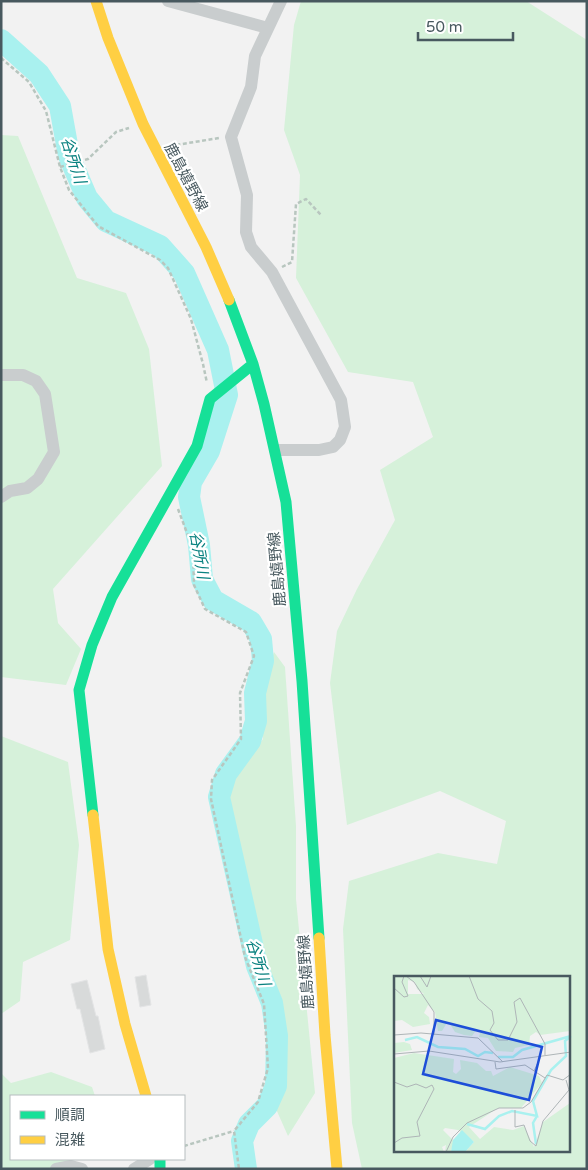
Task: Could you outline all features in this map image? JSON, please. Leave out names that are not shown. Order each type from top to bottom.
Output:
[{"type":"main road","name":"鹿島嬉野線","points":[[96,1],[108,38],[143,124],[206,247],[232,306],[253,364],[286,502],[297,615],[325,1036],[337,1169]]},
{"type":"main road","points":[[146,1095],[124,1024],[108,949],[79,690],[92,645],[112,597],[197,446],[210,399],[253,364]]},
{"type":"street","points":[[168,1],[268,28]]},
{"type":"street","points":[[275,450],[319,450],[332,447],[340,440],[346,427],[341,400],[272,272],[251,247],[248,240],[246,232],[247,195],[231,137],[251,87],[255,56],[280,1]]},
{"type":"street","points":[[1,375],[23,375],[36,382],[45,394],[54,452],[38,479],[27,488],[10,491],[1,498]]},
{"type":"street","points":[[134,1169],[148,1160]]},
{"type":"street","points":[[56,1169],[71,1166],[82,1169]]},
{"type":"path","points":[[1,58],[30,82],[46,111],[60,167],[69,190],[98,226],[160,260],[168,268],[191,319],[210,399]]},
{"type":"path","points":[[60,167],[88,159],[116,132],[143,124]]},
{"type":"path","points":[[154,148],[231,137]]},
{"type":"path","points":[[272,272],[292,262],[296,204],[306,199],[322,216]]},
{"type":"path","points":[[172,491],[193,549],[194,585],[205,609],[246,632],[254,656],[240,692],[241,739],[212,780],[211,799],[245,957],[264,1004],[268,1068],[258,1102],[234,1131],[185,1146]]},
{"type":"path","points":[[234,1131],[239,1169]]},
{"type":"green space","points":[[301,1],[526,1],[587,40],[587,1169],[362,1169],[352,1123],[343,929],[349,881],[438,853],[497,864],[506,821],[440,791],[347,825],[330,683],[337,631],[357,589],[395,520],[380,470],[433,437],[413,382],[348,372],[296,278],[300,175],[284,130],[294,25]]},
{"type":"green space","points":[[1,135],[18,136],[77,278],[126,293],[149,349],[162,466],[53,589],[58,623],[81,649],[66,685],[1,677]]},
{"type":"green space","points":[[274,652],[285,667],[296,826],[296,899],[315,1093],[288,1136],[276,1109],[287,1082],[281,997],[258,946],[228,801],[234,777],[263,739],[261,692]]},
{"type":"green space","points":[[1,736],[68,762],[79,845],[70,940],[23,962],[20,1001],[1,1014]]},
{"type":"green space","points":[[51,1072],[92,1087],[95,1095],[10,1095],[10,1160],[73,1160],[57,1169],[1,1169],[1,1073],[11,1083]]},
{"type":"building","points":[[146,975],[151,1005],[140,1007],[135,977]]},
{"type":"building","points":[[87,980],[96,1016],[98,1016],[105,1049],[90,1053],[80,1009],[77,1009],[71,984]]},
{"type":"waterway","name":"谷所川","points":[[1,40],[39,74],[60,106],[69,156],[87,198],[106,221],[160,246],[184,273],[218,350],[227,395],[209,451],[191,482],[189,497],[199,545],[202,579],[213,600],[251,622],[261,639],[263,661],[255,693],[256,721],[250,741],[226,774],[219,797],[257,966],[272,1003],[277,1036],[276,1086],[267,1106],[249,1124],[242,1141],[246,1169]]},
{"type":"traffic: fast","points":[[229,300],[253,364],[286,502],[302,681],[319,938]]},
{"type":"traffic: fast","points":[[93,815],[79,690],[92,645],[112,597],[197,446],[210,399],[253,364]]},
{"type":"traffic: fast","points":[[160,1160],[160,1169]]},
{"type":"traffic: slow","points":[[96,1],[108,38],[143,124],[206,247],[229,300]]},
{"type":"traffic: slow","points":[[93,815],[108,949],[125,1024],[146,1095]]},
{"type":"traffic: slow","points":[[319,938],[325,1035],[337,1169]]}]
